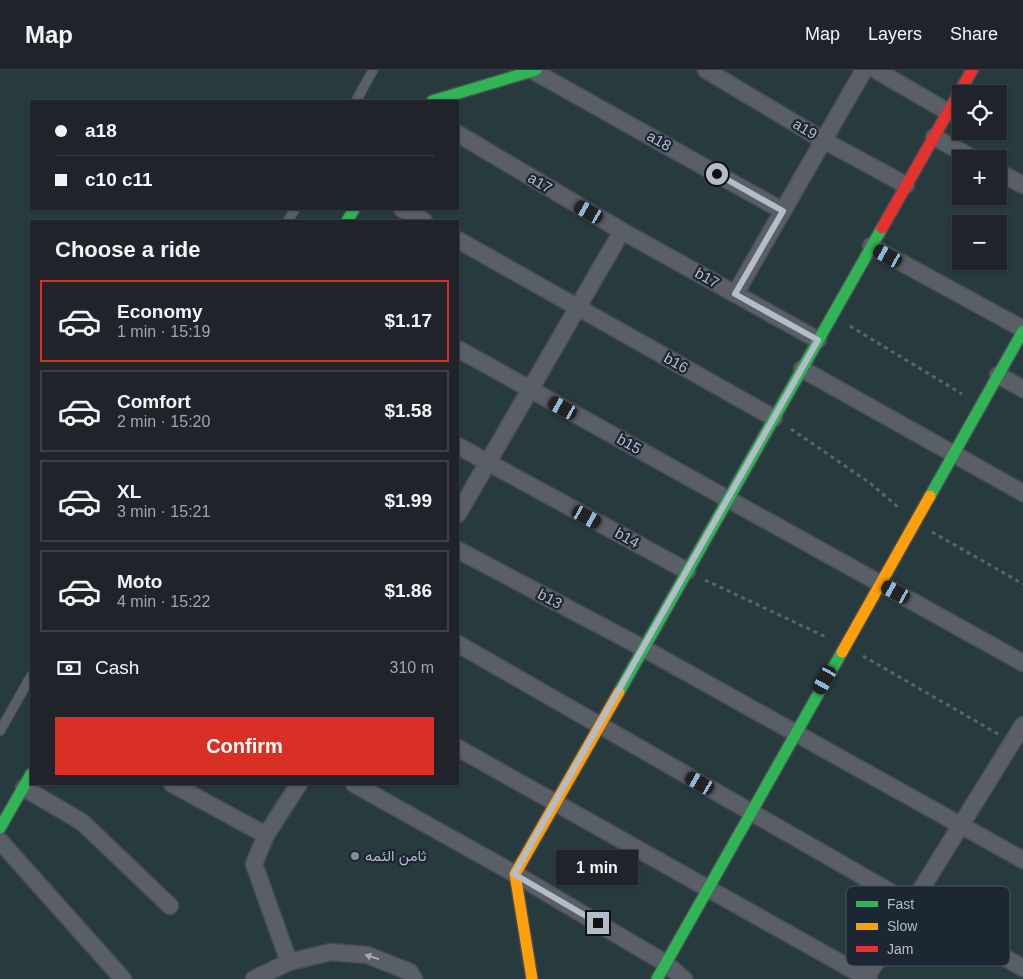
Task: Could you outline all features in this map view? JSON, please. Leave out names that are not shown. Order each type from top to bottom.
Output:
[{"type":"street","name":"a19","points":[[706,70],[823,140],[906,185]]},
{"type":"street","points":[[735,294],[864,70]]},
{"type":"street","points":[[876,70],[948,112]]},
{"type":"street","points":[[532,979],[514,874],[972,70]]},
{"type":"street","points":[[435,100],[536,71]]},
{"type":"street","name":"a18","points":[[536,71],[783,211]]},
{"type":"street","name":"a17","points":[[459,135],[622,231]]},
{"type":"street","points":[[934,137],[958,150]]},
{"type":"street","points":[[1007,176],[1023,185]]},
{"type":"street","points":[[404,210],[422,220]]},
{"type":"street","points":[[459,512],[622,231]]},
{"type":"street","name":"b17","points":[[622,231],[818,340]]},
{"type":"street","name":"b16","points":[[459,241],[774,418]]},
{"type":"street","points":[[657,979],[1023,330],[871,246]]},
{"type":"street","name":"b15","points":[[459,350],[1023,663]]},
{"type":"street","points":[[802,369],[1023,493]]},
{"type":"street","points":[[998,375],[1023,389]]},
{"type":"street","name":"b14","points":[[459,447],[687,571]]},
{"type":"street","name":"b13","points":[[459,551],[643,648],[1023,860]]},
{"type":"street","points":[[459,645],[880,886]]},
{"type":"street","points":[[923,886],[1023,725]]},
{"type":"street","points":[[459,749],[867,978],[874,966]]},
{"type":"street","points":[[0,828],[27,781]]},
{"type":"street","points":[[32,785],[82,822],[170,906]]},
{"type":"street","points":[[174,785],[266,835]]},
{"type":"street","points":[[289,962],[254,864],[266,835],[298,785]]},
{"type":"street","points":[[356,785],[514,874],[665,963],[684,979]]},
{"type":"street","points":[[0,841],[123,979]]},
{"type":"street","points":[[254,979],[289,962],[331,952],[368,955],[410,972],[414,979]]},
{"type":"street","points":[[1010,961],[1023,968]]},
{"type":"lane","points":[[357,100],[374,70]]},
{"type":"lane","points":[[0,731],[30,678]]},
{"type":"path","points":[[833,315],[981,405]]},
{"type":"path","points":[[774,418],[870,483],[915,522],[1023,584]]},
{"type":"path","points":[[687,571],[845,646],[1012,742]]},
{"type":"green space","points":[[0,70],[1023,70],[1023,979],[0,979]]},
{"type":"traffic: fast","points":[[435,100],[536,70]]},
{"type":"traffic: fast","points":[[348,220],[353,210]]},
{"type":"traffic: fast","points":[[619,692],[882,228]]},
{"type":"traffic: fast","points":[[930,496],[1023,331]]},
{"type":"traffic: fast","points":[[657,979],[842,652]]},
{"type":"traffic: fast","points":[[0,828],[30,776]]},
{"type":"traffic: slow","points":[[842,652],[930,496]]},
{"type":"traffic: slow","points":[[532,979],[515,874],[619,692]]},
{"type":"traffic: jam","points":[[882,228],[972,70]]},
{"type":"place","name":"ثامن الئمه","points":[[355,856]]},
{"type":"route","points":[[598,923],[514,874],[818,340],[735,294],[783,211],[717,174]]}]
